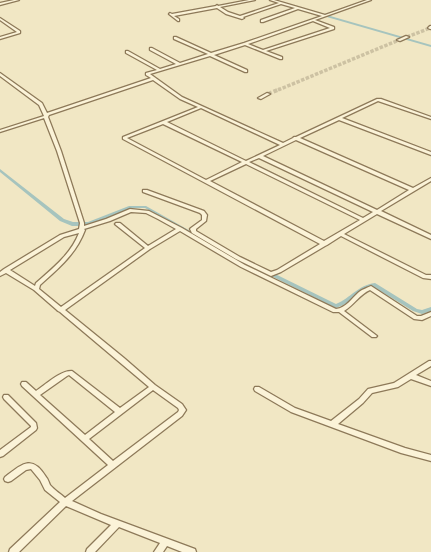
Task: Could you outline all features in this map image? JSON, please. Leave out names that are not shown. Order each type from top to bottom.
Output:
[{"type":"street","points":[[0,4],[18,0]]},
{"type":"street","points":[[178,20],[171,14],[254,0]]},
{"type":"street","points":[[271,0],[280,4],[327,16]]},
{"type":"street","points":[[282,144],[181,98],[147,74],[211,55],[314,21],[370,0]]},
{"type":"street","points":[[218,6],[227,13],[241,17],[280,4]]},
{"type":"street","points":[[262,21],[298,8]]},
{"type":"street","points":[[0,19],[20,33],[0,38]]},
{"type":"street","points":[[263,51],[333,28],[314,21]]},
{"type":"street","points":[[175,38],[246,71]]},
{"type":"street","points":[[244,44],[281,58]]},
{"type":"street","points":[[151,50],[179,64]]},
{"type":"street","points":[[127,52],[160,70]]},
{"type":"street","points":[[0,74],[39,102],[47,116],[82,227],[74,248],[67,257],[38,284],[36,289]]},
{"type":"street","points":[[0,131],[153,79]]},
{"type":"street","points":[[260,98],[268,94]]},
{"type":"street","points":[[207,181],[282,144],[378,100],[431,118]]},
{"type":"street","points":[[201,107],[124,138],[325,244]]},
{"type":"street","points":[[339,118],[431,154]]},
{"type":"street","points":[[163,122],[364,220]]},
{"type":"street","points":[[295,138],[413,190]]},
{"type":"street","points":[[259,156],[431,237]]},
{"type":"street","points":[[146,191],[202,212],[205,215],[204,220],[193,229],[194,232],[238,258],[273,274],[342,234],[431,179]]},
{"type":"street","points":[[0,274],[62,236],[82,227],[103,222],[132,209],[147,212],[242,266],[325,306],[336,311],[341,311],[374,336]]},
{"type":"street","points":[[118,224],[148,248]]},
{"type":"street","points":[[60,310],[148,248],[180,230]]},
{"type":"street","points":[[342,234],[425,277],[431,277]]},
{"type":"street","points":[[6,270],[36,289],[153,387],[180,406],[183,410],[65,502],[13,552]]},
{"type":"street","points":[[341,311],[362,292],[371,288],[416,318],[422,318],[431,314]]},
{"type":"street","points":[[333,424],[361,401],[370,391],[390,388],[431,363]]},
{"type":"street","points":[[36,395],[66,374],[70,373],[120,412]]},
{"type":"street","points":[[411,376],[431,384]]},
{"type":"street","points":[[24,384],[113,465]]},
{"type":"street","points":[[85,439],[153,387]]},
{"type":"street","points":[[257,389],[293,410],[404,451],[431,458]]},
{"type":"street","points":[[0,454],[34,428],[34,425],[6,397]]},
{"type":"street","points":[[8,479],[24,467],[31,466],[39,472],[48,488],[65,502],[117,524],[192,552]]},
{"type":"street","points":[[90,552],[117,524]]},
{"type":"street","points":[[158,552],[166,542]]},
{"type":"waterway","points":[[307,10],[431,46]]},
{"type":"waterway","points":[[0,170],[62,220],[72,224],[89,224],[131,207],[146,207],[212,245]]},
{"type":"waterway","points":[[267,272],[336,306],[346,301],[365,287],[375,285],[415,310],[422,312],[431,309]]},
{"type":"tunnel","points":[[407,37],[430,28]]},
{"type":"tunnel","points":[[278,90],[399,40]]},
{"type":"tunnel","points":[[268,94],[280,89]]}]
